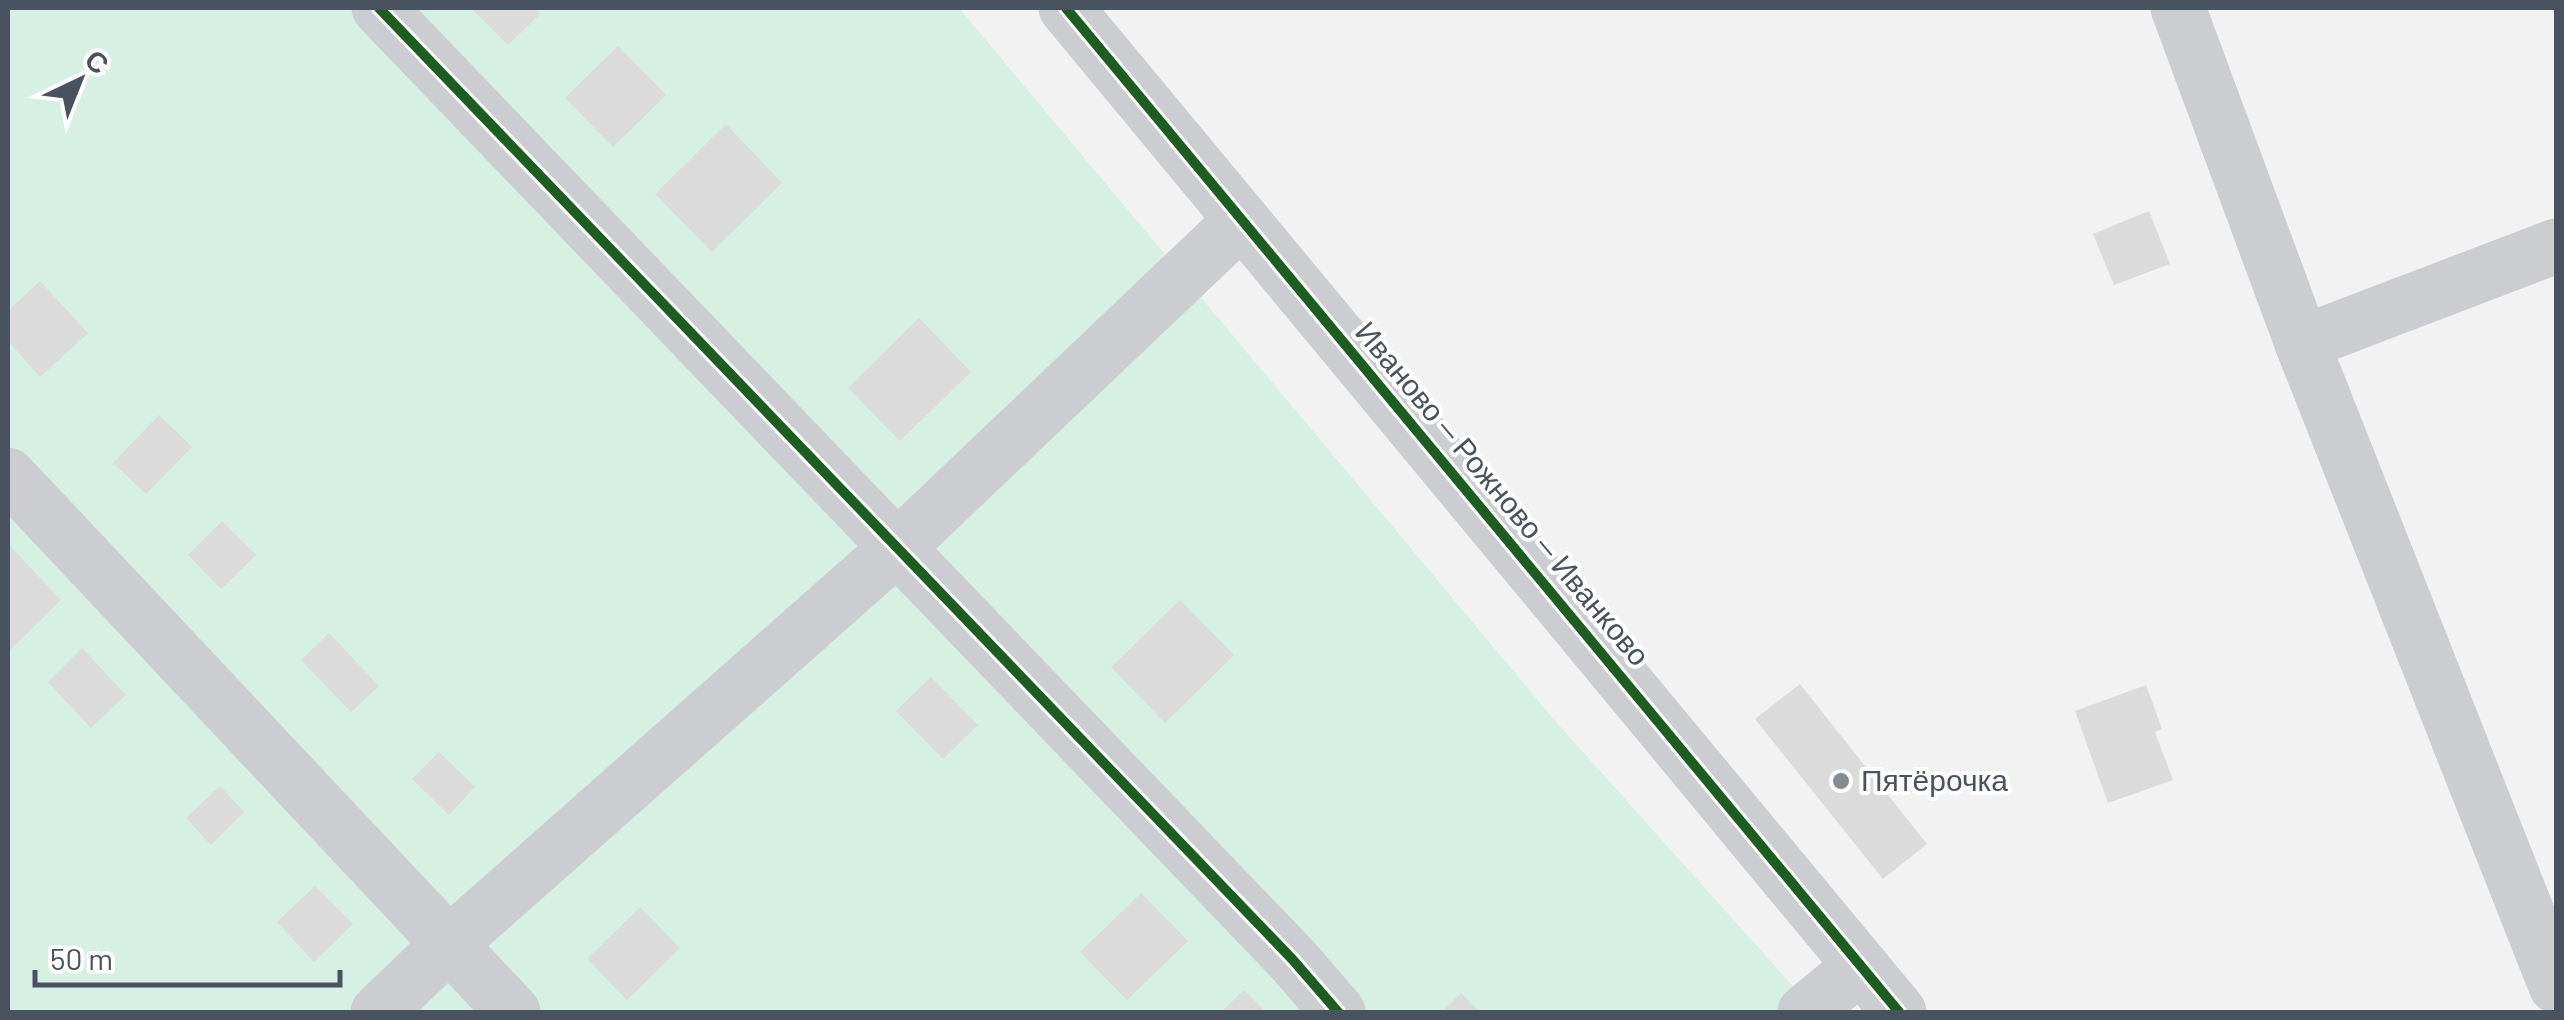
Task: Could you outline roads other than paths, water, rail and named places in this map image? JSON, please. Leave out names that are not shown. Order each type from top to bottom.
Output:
[{"type":"street","points":[[379,8],[1293,960],[1338,1012]]},
{"type":"street","name":"Иваново — Рожново — Иванково","points":[[1066,8],[1899,1012]]},
{"type":"street","points":[[2178,8],[2302,343],[2556,986]]},
{"type":"street","points":[[378,1012],[448,944],[898,547],[1242,220]]},
{"type":"street","points":[[2302,343],[2556,246]]},
{"type":"street","points":[[8,474],[513,1012]]},
{"type":"street","points":[[1805,1012],[1861,966]]},
{"type":"place","name":"Пятёрочка","points":[[1841,781]]}]
